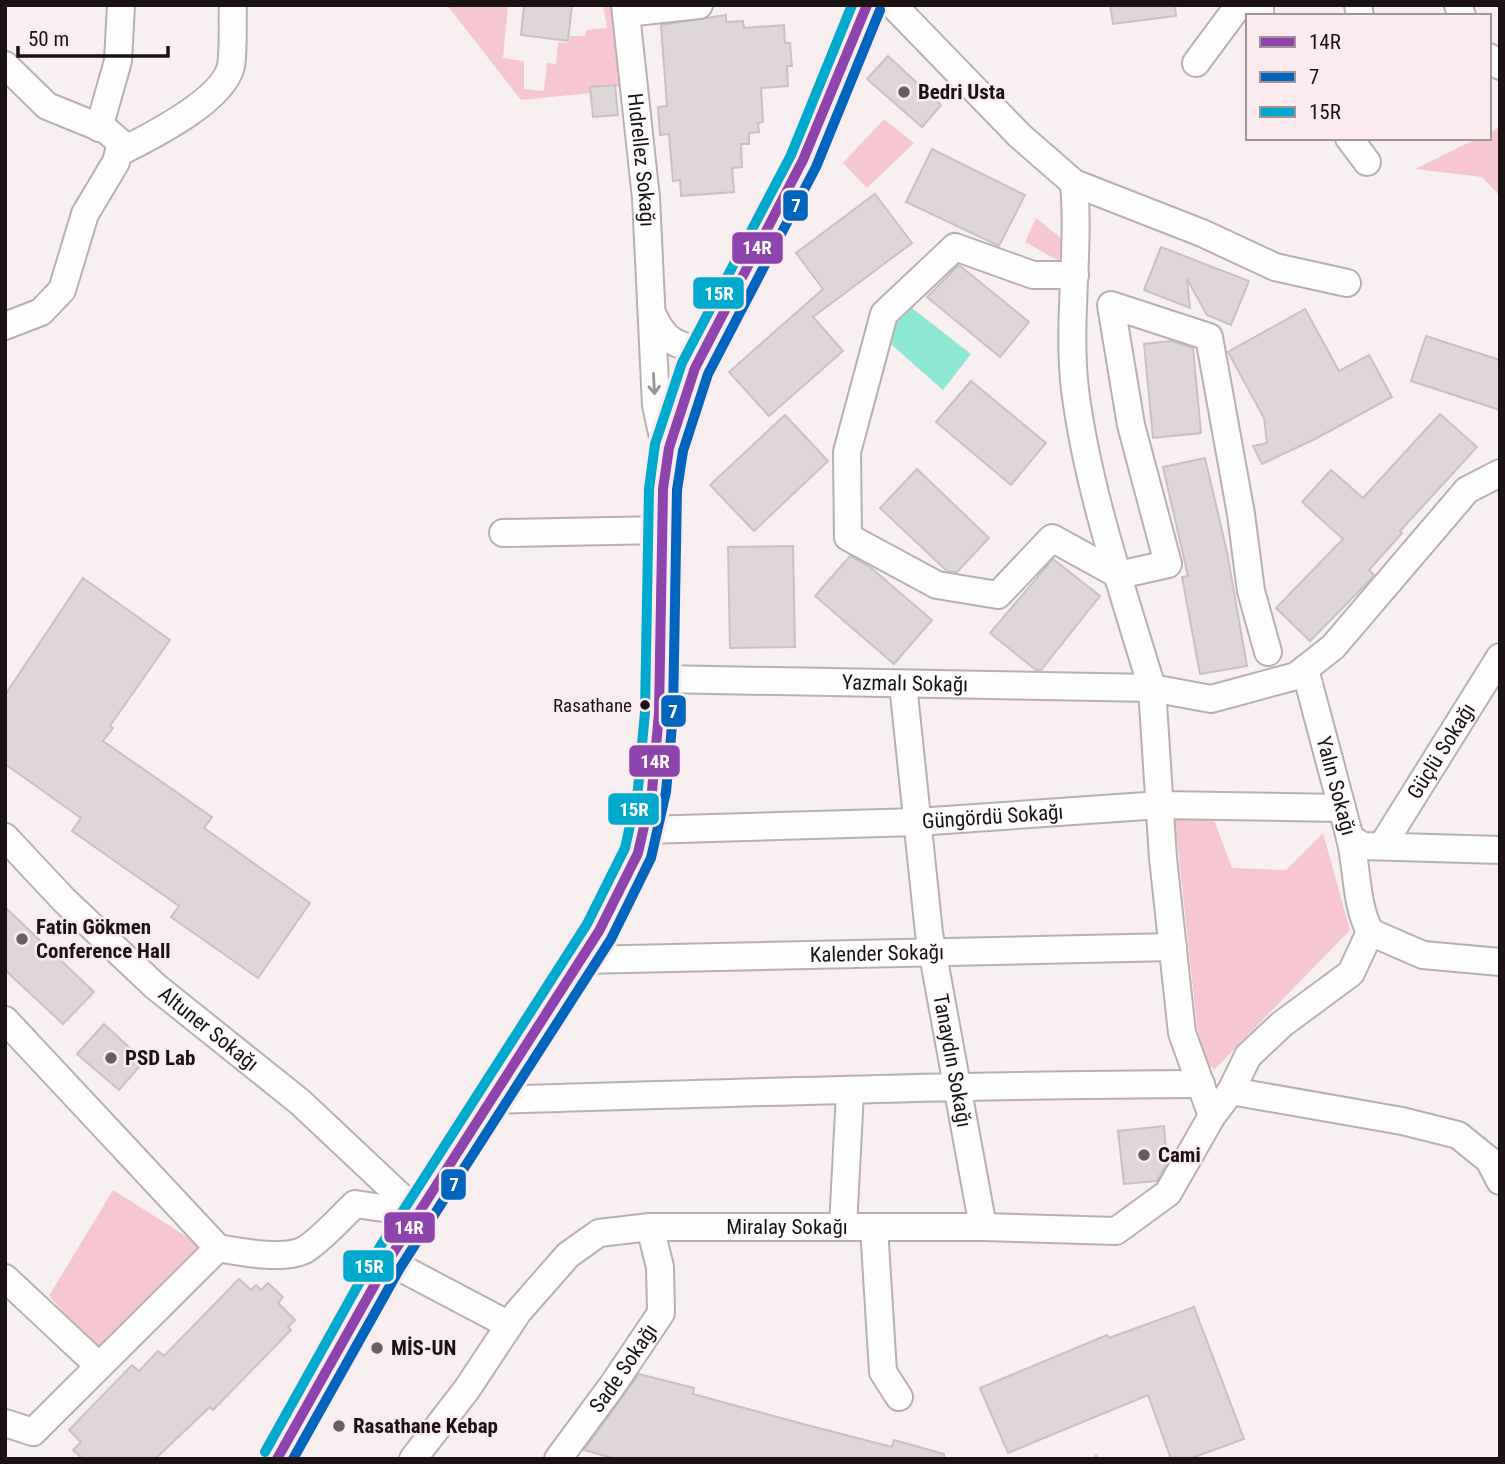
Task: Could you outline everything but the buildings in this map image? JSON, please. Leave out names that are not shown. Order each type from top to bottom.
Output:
[{"type":"street","points":[[99,128],[118,61],[121,5]]},
{"type":"street","points":[[120,152],[169,127],[204,103],[230,68],[233,5]]},
{"type":"street","points":[[626,9],[699,5]]},
{"type":"street","points":[[282,1458],[388,1261],[581,960],[628,878],[645,830],[652,791],[660,679],[666,455],[683,395],[804,160],[867,5]]},
{"type":"street","points":[[892,5],[1019,135],[1074,183],[1202,233],[1275,267],[1347,282]]},
{"type":"street","points":[[1196,64],[1239,5]]},
{"type":"street","name":"Hıdrellez Sokağı","points":[[626,9],[643,157],[656,405],[666,455]]},
{"type":"street","points":[[5,65],[47,106],[99,128],[121,143],[120,152],[85,214],[62,290],[41,312],[5,326]]},
{"type":"street","points":[[1350,140],[1367,162]]},
{"type":"street","points":[[1074,183],[1078,226],[1075,389],[1094,485],[1152,688],[1160,805],[1182,1033],[1212,1116]]},
{"type":"street","points":[[1075,275],[1032,275],[955,247],[884,314],[847,452],[848,537],[937,585],[998,595],[1052,538],[1119,575],[1168,564],[1131,425],[1111,305],[1209,337],[1241,514],[1251,591],[1268,652]]},
{"type":"street","points":[[653,315],[660,332],[670,342],[705,351]]},
{"type":"street","name":"Yazmalı Sokağı","points":[[660,679],[1152,688],[1211,699],[1296,676],[1305,669],[1333,647],[1467,489],[1500,473]]},
{"type":"street","points":[[503,533],[663,530]]},
{"type":"street","name":"Güçlü Sokağı","points":[[1382,846],[1500,657]]},
{"type":"street","name":"Yalın Sokağı","points":[[1305,669],[1350,838],[1363,846],[1500,850]]},
{"type":"street","name":"Tanaydın Sokağı","points":[[903,684],[933,953],[983,1227]]},
{"type":"street","name":"Güngördü Sokağı","points":[[645,830],[917,822],[1160,805],[1342,808]]},
{"type":"street","name":"Altuner Sokağı","points":[[5,837],[64,900],[155,986],[300,1102],[418,1213]]},
{"type":"street","points":[[1350,838],[1357,866],[1359,911],[1370,932],[1423,955],[1500,962]]},
{"type":"street","name":"Miralay Sokağı","points":[[413,1459],[467,1389],[509,1325],[568,1255],[598,1234],[650,1227],[983,1227],[1116,1231],[1168,1193],[1212,1116],[1231,1091],[1248,1056],[1282,1024],[1351,973],[1370,932]]},
{"type":"street","name":"Kalender Sokağı","points":[[581,960],[1173,947]]},
{"type":"street","points":[[5,1020],[218,1248],[269,1254],[304,1250],[355,1204],[418,1213]]},
{"type":"street","points":[[493,1100],[850,1092],[959,1086],[1201,1084]]},
{"type":"street","points":[[1231,1091],[1402,1121],[1458,1135],[1489,1160],[1500,1181]]},
{"type":"street","points":[[843,1227],[850,1092]]},
{"type":"street","name":"Sade Sokağı","points":[[558,1459],[612,1387],[661,1313],[660,1267],[650,1227]]},
{"type":"street","points":[[874,1227],[883,1372],[899,1397]]},
{"type":"street","points":[[5,1423],[33,1432],[218,1248]]},
{"type":"street","points":[[388,1261],[509,1325]]},
{"type":"street","points":[[5,1278],[99,1366]]},
{"type":"shaded area","points":[[447,5],[508,5],[503,58],[524,61],[524,89],[544,91],[547,63],[556,64],[558,42],[569,43],[570,36],[585,36],[586,30],[607,28],[603,5],[612,5],[624,87],[591,87],[591,93],[521,100]]},
{"type":"shaded area","points":[[884,119],[914,143],[867,188],[843,163]]},
{"type":"shaded area","points":[[1500,127],[1500,196],[1482,177],[1415,169],[1474,140],[1491,140],[1491,132]]},
{"type":"shaded area","points":[[1036,218],[1062,239],[1059,261],[1025,242]]},
{"type":"shaded area","points":[[908,305],[971,354],[943,390],[885,339]]},
{"type":"shaded area","points":[[1174,812],[1215,822],[1232,868],[1286,870],[1323,833],[1350,930],[1215,1069],[1201,1063]]},
{"type":"shaded area","points":[[113,1190],[208,1250],[98,1350],[49,1296]]},
{"type":"transit line","name":"15R","points":[[265,1452],[376,1253],[587,924],[625,848],[638,789],[645,712],[649,489],[655,444],[682,363],[791,155],[852,5]]},
{"type":"transit line","name":"14R","points":[[277,1459],[388,1261],[599,931],[638,853],[652,791],[659,713],[663,489],[669,448],[695,368],[803,160],[867,5]]},
{"type":"transit line","name":"7","points":[[293,1459],[400,1268],[611,939],[651,858],[666,792],[673,714],[677,490],[683,451],[708,374],[816,167],[880,10]]},
{"type":"place","name":"Bedri Usta","points":[[904,92]]},
{"type":"place","name":"Rasathane","points":[[645,705]]},
{"type":"place","name":"Fatin Gökmen Conference Hall","points":[[22,939]]},
{"type":"place","name":"PSD Lab","points":[[111,1058]]},
{"type":"place","name":"Cami","points":[[1144,1155]]},
{"type":"place","name":"MİS-UN","points":[[377,1348]]},
{"type":"place","name":"Rasathane Kebap","points":[[339,1426]]}]
